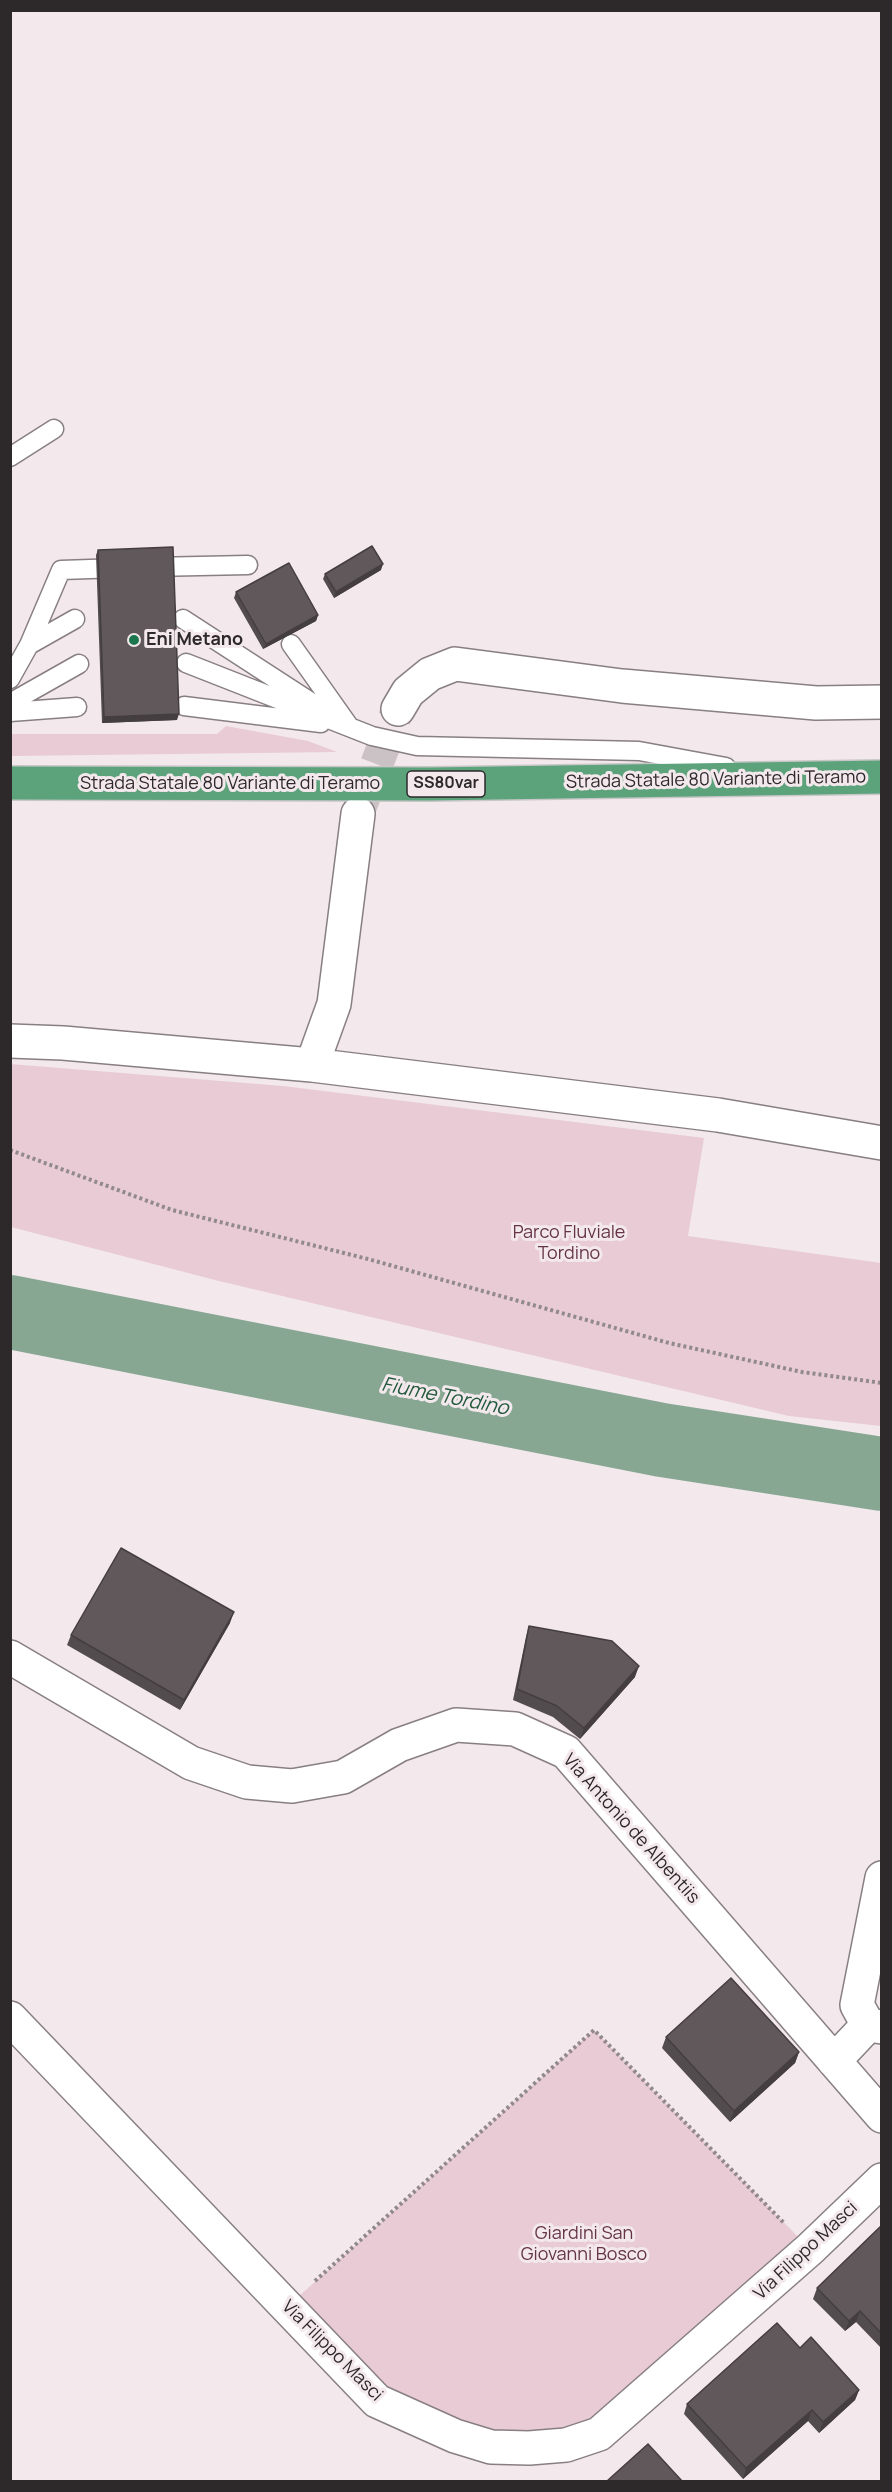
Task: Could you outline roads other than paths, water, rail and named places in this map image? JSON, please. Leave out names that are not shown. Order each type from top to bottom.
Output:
[{"type":"highway","name":"Strada Statale 80 Variante di Teramo","points":[[10,783],[431,784],[882,777]]},
{"type":"main road","points":[[398,709],[408,692],[429,674],[456,664],[622,686],[816,703],[882,702]]},
{"type":"main road","points":[[312,1065],[334,1004],[358,814]]},
{"type":"main road","points":[[10,1041],[63,1043],[312,1065],[718,1115],[882,1143]]},
{"type":"main road","name":"Via Antonio de Albentiis","points":[[10,1657],[191,1764],[247,1782],[292,1786],[344,1777],[399,1745],[456,1725],[515,1729],[566,1752],[882,2116]]},
{"type":"main road","points":[[834,2061],[875,2026],[857,2005],[882,1878]]},
{"type":"main road","name":"Via Filippo Masci","points":[[10,2018],[377,2401],[455,2436],[491,2447],[529,2448],[566,2445],[599,2434],[810,2249],[882,2180]]},
{"type":"lane","points":[[10,457],[54,429]]},
{"type":"lane","points":[[10,679],[29,645],[61,570],[248,565]]},
{"type":"lane","points":[[29,645],[75,619]]},
{"type":"lane","points":[[183,619],[349,726]]},
{"type":"lane","points":[[291,644],[349,726]]},
{"type":"lane","points":[[186,663],[372,736],[417,746],[639,751],[787,778]]},
{"type":"lane","points":[[10,703],[79,664]]},
{"type":"lane","points":[[184,706],[349,726]]},
{"type":"lane","points":[[10,712],[77,707]]},
{"type":"waterway","name":"Fiume Tordino","points":[[10,1312],[662,1440],[882,1474]]},
{"type":"tunnel","points":[[359,810],[398,709]]},
{"type":"place","name":"Eni Metano","points":[[134,640]]},
{"type":"park label","name":"Parco Fluviale Tordino","points":[[569,1243]]},
{"type":"park label","name":"Giardini San Giovanni Bosco","points":[[584,2244]]}]
